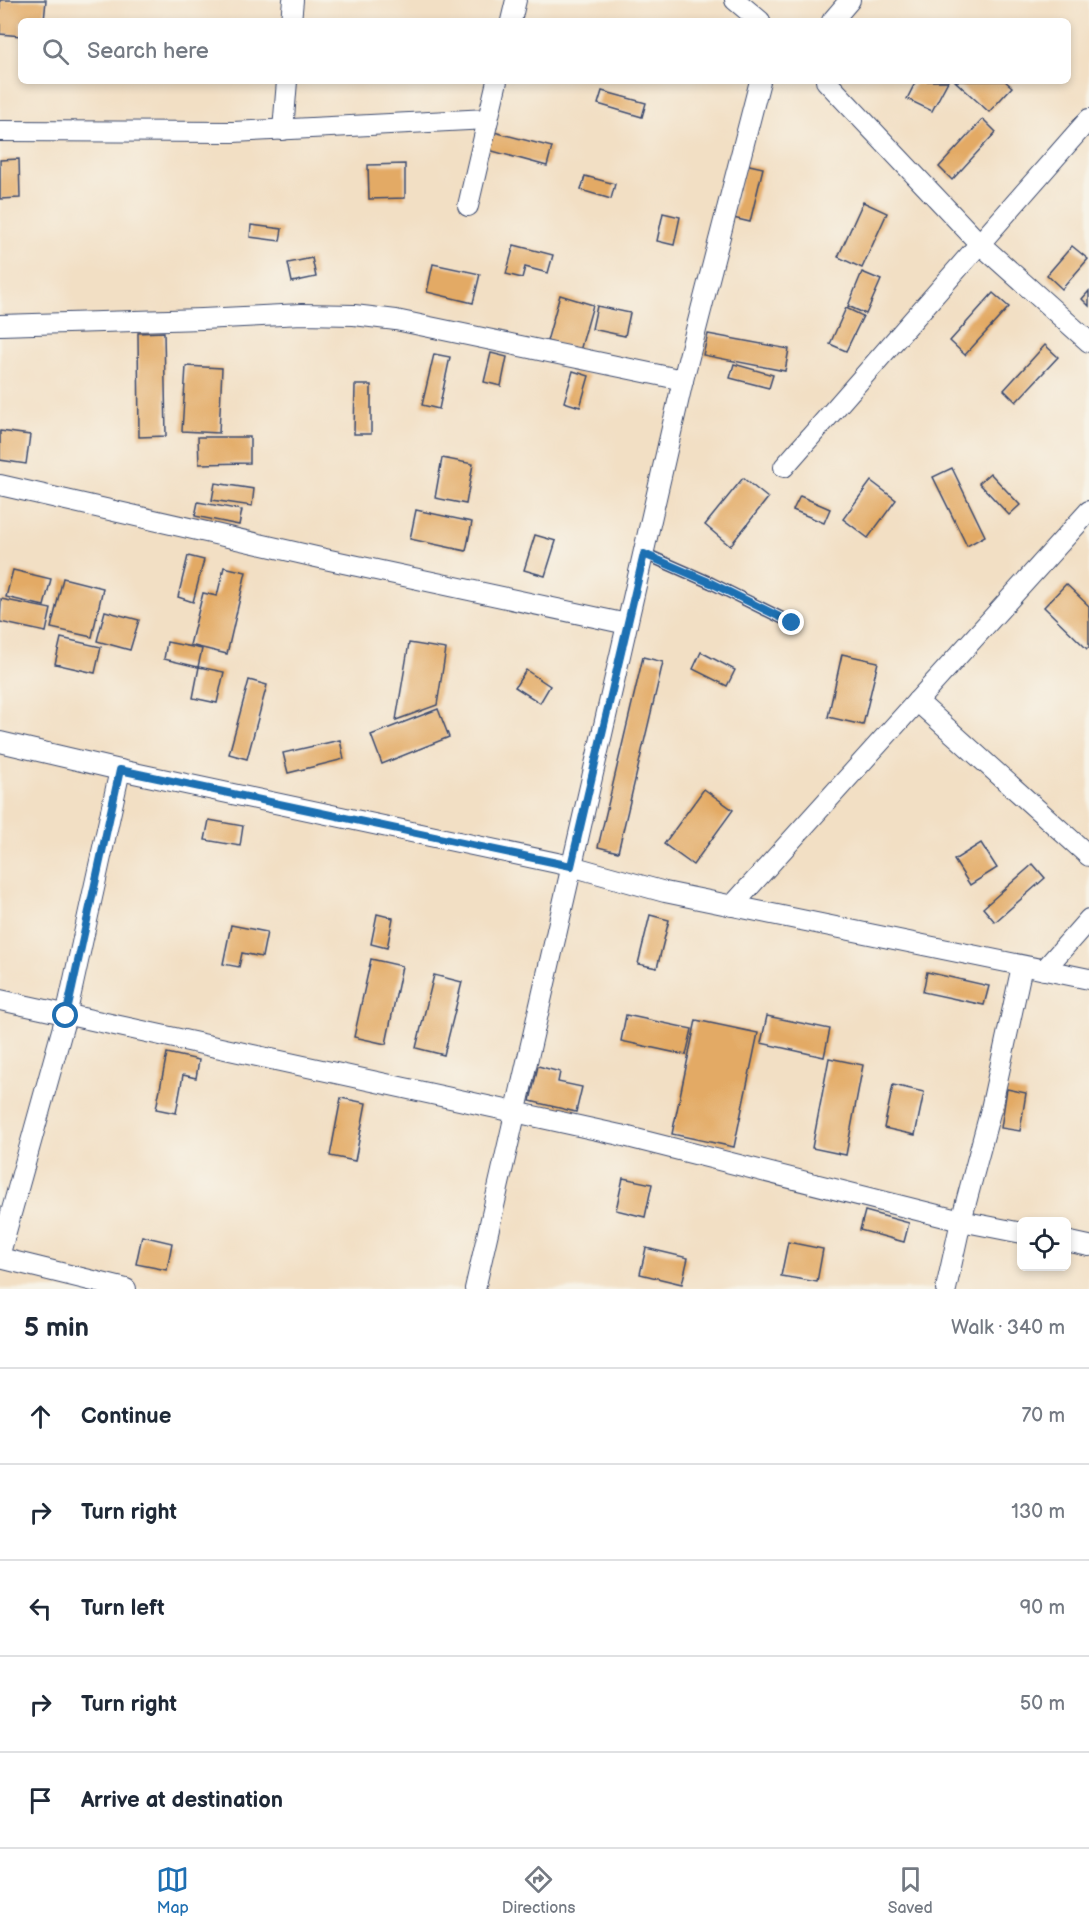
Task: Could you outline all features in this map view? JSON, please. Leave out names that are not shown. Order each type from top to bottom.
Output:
[{"type":"street","points":[[291,18],[293,0]]},
{"type":"street","points":[[512,18],[516,0]]},
{"type":"street","points":[[735,0],[756,18]]},
{"type":"street","points":[[835,18],[850,0]]},
{"type":"street","points":[[283,130],[286,84]]},
{"type":"street","points":[[468,206],[496,84]]},
{"type":"street","points":[[475,1289],[683,380],[759,84]]},
{"type":"street","points":[[829,84],[979,243],[1089,342]]},
{"type":"street","points":[[784,467],[1089,118]]},
{"type":"street","points":[[0,130],[283,130],[488,119]]},
{"type":"street","points":[[0,325],[302,314],[354,315],[396,320],[683,380]]},
{"type":"street","points":[[0,485],[627,624]]},
{"type":"street","points":[[732,906],[1089,512]]},
{"type":"street","points":[[917,701],[1089,856]]},
{"type":"street","points":[[0,742],[120,770],[571,866],[665,892],[1089,979]]},
{"type":"street","points":[[0,1253],[66,1016],[120,770]]},
{"type":"street","points":[[1044,970],[1089,919]]},
{"type":"street","points":[[946,1289],[961,1221],[991,1110],[1022,966]]},
{"type":"street","points":[[0,1000],[620,1135],[961,1221],[1017,1232]]},
{"type":"street","points":[[1071,1242],[1089,1246]]},
{"type":"street","points":[[0,1258],[126,1289]]},
{"type":"lane","points":[[644,554],[711,583],[792,623]]},
{"type":"building","points":[[0,0],[46,0],[44,18],[18,18],[18,36],[0,34]]},
{"type":"building","points":[[914,84],[946,84],[932,111],[907,99]]},
{"type":"building","points":[[958,84],[1008,84],[1012,87],[989,112]]},
{"type":"building","points":[[602,91],[646,103],[642,117],[598,104]]},
{"type":"building","points":[[983,119],[996,132],[952,180],[939,167]]},
{"type":"building","points":[[490,131],[552,147],[547,166],[485,149]]},
{"type":"building","points":[[19,159],[20,198],[0,199],[0,160]]},
{"type":"building","points":[[405,164],[405,198],[369,199],[368,165]]},
{"type":"building","points":[[745,164],[763,168],[750,222],[733,218]]},
{"type":"building","points":[[585,176],[615,184],[611,199],[581,190]]},
{"type":"building","points":[[863,202],[887,213],[862,268],[838,257]]},
{"type":"building","points":[[663,213],[680,217],[674,245],[657,241]]},
{"type":"building","points":[[251,225],[282,229],[280,241],[250,237]]},
{"type":"building","points":[[514,245],[553,255],[548,273],[525,267],[522,278],[506,274]]},
{"type":"building","points":[[1072,246],[1088,259],[1062,289],[1047,275]]},
{"type":"building","points":[[312,258],[316,277],[292,282],[288,263]]},
{"type":"building","points":[[433,264],[480,274],[473,303],[427,292]]},
{"type":"building","points":[[862,272],[881,280],[866,314],[848,306]]},
{"type":"building","points":[[1089,291],[1089,306],[1082,299]]},
{"type":"building","points":[[993,293],[1009,307],[965,355],[950,341]]},
{"type":"building","points":[[560,295],[593,305],[580,351],[547,341]]},
{"type":"building","points":[[597,306],[630,313],[625,336],[592,329]]},
{"type":"building","points":[[846,308],[863,316],[846,351],[830,344]]},
{"type":"building","points":[[164,332],[166,436],[139,437],[138,333]]},
{"type":"building","points":[[708,334],[789,349],[785,371],[703,355]]},
{"type":"building","points":[[1045,345],[1058,357],[1016,402],[1004,390]]},
{"type":"building","points":[[491,353],[507,357],[501,386],[484,382]]},
{"type":"building","points":[[434,354],[450,357],[439,409],[422,405]]},
{"type":"building","points":[[734,364],[773,375],[769,388],[730,378]]},
{"type":"building","points":[[186,366],[222,368],[219,433],[182,431]]},
{"type":"building","points":[[573,371],[589,376],[580,407],[564,402]]},
{"type":"building","points":[[355,385],[371,385],[371,434],[354,434]]},
{"type":"building","points":[[0,431],[30,435],[26,464],[0,460]]},
{"type":"building","points":[[198,437],[250,437],[250,463],[199,464]]},
{"type":"building","points":[[442,458],[473,464],[466,504],[435,498]]},
{"type":"building","points":[[952,468],[985,536],[967,546],[933,477]]},
{"type":"building","points":[[990,473],[1020,505],[1009,515],[979,483]]},
{"type":"building","points":[[743,478],[768,498],[730,546],[705,525]]},
{"type":"building","points":[[871,481],[896,500],[868,538],[843,519]]},
{"type":"building","points":[[215,483],[254,489],[252,506],[212,500]]},
{"type":"building","points":[[800,496],[830,509],[824,523],[793,510]]},
{"type":"building","points":[[198,502],[242,510],[239,525],[195,516]]},
{"type":"building","points":[[416,510],[472,522],[466,551],[410,539]]},
{"type":"building","points":[[535,535],[556,541],[545,576],[524,570]]},
{"type":"building","points":[[188,556],[204,560],[193,602],[178,597]]},
{"type":"building","points":[[224,567],[246,572],[227,654],[190,645],[203,593],[217,596]]},
{"type":"building","points":[[13,570],[51,579],[44,606],[6,597]]},
{"type":"building","points":[[63,578],[103,588],[92,637],[51,628]]},
{"type":"building","points":[[1066,584],[1089,606],[1089,647],[1087,649],[1044,607]]},
{"type":"building","points":[[1,599],[51,609],[46,632],[0,622]]},
{"type":"building","points":[[105,611],[139,620],[130,650],[97,641]]},
{"type":"building","points":[[61,638],[101,647],[95,673],[55,664]]},
{"type":"building","points":[[167,642],[202,649],[198,667],[164,659]]},
{"type":"building","points":[[409,643],[446,649],[437,705],[396,720]]},
{"type":"building","points":[[701,652],[735,670],[727,686],[693,669]]},
{"type":"building","points":[[842,654],[878,662],[863,725],[828,717]]},
{"type":"building","points":[[643,657],[663,662],[618,852],[598,847]]},
{"type":"building","points":[[199,667],[224,672],[217,703],[193,698]]},
{"type":"building","points":[[526,670],[550,686],[540,703],[515,687]]},
{"type":"building","points":[[249,680],[267,685],[247,759],[229,754]]},
{"type":"building","points":[[438,709],[449,737],[382,764],[371,735]]},
{"type":"building","points":[[340,740],[344,759],[288,773],[283,753]]},
{"type":"building","points":[[704,789],[733,810],[693,865],[664,844]]},
{"type":"building","points":[[209,820],[243,826],[240,846],[205,840]]},
{"type":"building","points":[[981,843],[997,868],[970,885],[954,860]]},
{"type":"building","points":[[1033,864],[1045,878],[995,922],[983,908]]},
{"type":"building","points":[[377,914],[393,918],[387,948],[371,944]]},
{"type":"building","points":[[650,915],[669,920],[657,968],[638,964]]},
{"type":"building","points":[[231,925],[267,932],[262,957],[242,953],[239,967],[223,964]]},
{"type":"building","points":[[371,959],[402,966],[386,1044],[354,1037]]},
{"type":"building","points":[[927,972],[989,986],[984,1005],[923,992]]},
{"type":"building","points":[[434,975],[462,982],[444,1055],[416,1048]]},
{"type":"building","points":[[626,1015],[692,1029],[686,1055],[621,1041]]},
{"type":"building","points":[[767,1016],[830,1029],[824,1057],[761,1043]]},
{"type":"building","points":[[696,1020],[758,1033],[734,1147],[672,1134]]},
{"type":"building","points":[[167,1053],[199,1060],[196,1078],[183,1075],[176,1113],[156,1109]]},
{"type":"building","points":[[829,1058],[863,1065],[846,1155],[812,1148]]},
{"type":"building","points":[[538,1066],[560,1072],[558,1082],[582,1087],[576,1112],[530,1101]]},
{"type":"building","points":[[893,1085],[924,1092],[915,1135],[884,1128]]},
{"type":"building","points":[[1007,1089],[1026,1093],[1020,1131],[1001,1128]]},
{"type":"building","points":[[341,1098],[366,1103],[355,1161],[330,1156]]},
{"type":"building","points":[[623,1178],[652,1184],[645,1217],[616,1210]]},
{"type":"building","points":[[865,1211],[909,1223],[904,1242],[860,1230]]},
{"type":"building","points":[[142,1236],[172,1243],[167,1270],[136,1264]]},
{"type":"building","points":[[788,1242],[823,1249],[817,1282],[781,1276]]},
{"type":"building","points":[[646,1248],[688,1258],[682,1284],[640,1274]]},
{"type":"route","points":[[66,1016],[120,770],[571,866],[644,554],[711,583],[792,623]]}]
